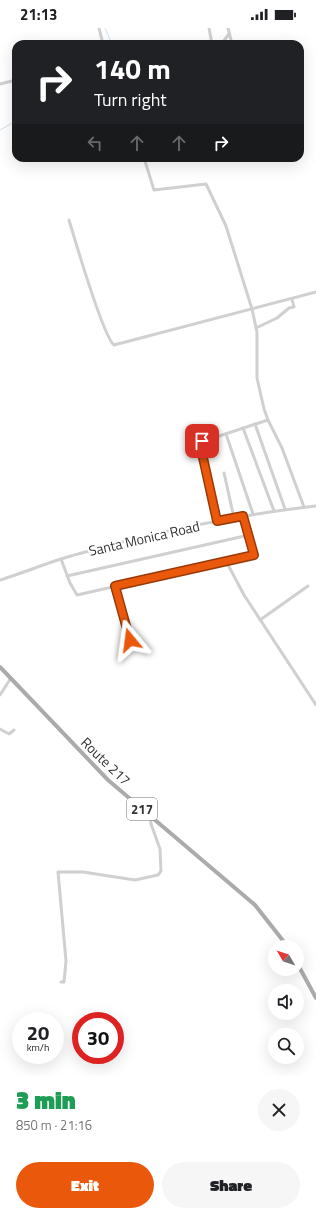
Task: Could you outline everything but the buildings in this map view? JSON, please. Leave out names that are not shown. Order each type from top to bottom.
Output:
[{"type":"main road","name":"Route 217","points":[[0,667],[108,780],[255,905],[282,940]]},
{"type":"main road","points":[[304,975],[316,998]]},
{"type":"street","points":[[99,28],[102,40]]},
{"type":"street","points":[[209,28],[211,40]]},
{"type":"street","points":[[228,28],[231,40]]},
{"type":"street","points":[[224,40],[229,34]]},
{"type":"street","points":[[0,84],[12,81]]},
{"type":"street","points":[[145,162],[154,190],[208,185],[226,226],[252,309],[256,328],[257,378],[268,420],[282,448],[304,507]]},
{"type":"street","points":[[69,220],[99,311],[110,339],[114,345],[316,292]]},
{"type":"street","points":[[256,328],[277,318],[289,308],[294,307],[292,299]]},
{"type":"street","points":[[217,521],[200,444],[202,441],[268,420]]},
{"type":"street","points":[[255,424],[285,509]]},
{"type":"street","points":[[243,428],[274,510]]},
{"type":"street","points":[[226,434],[253,514]]},
{"type":"street","points":[[224,473],[234,518]]},
{"type":"street","name":"Santa Monica Road","points":[[0,580],[61,559],[138,539],[274,510],[316,506]]},
{"type":"street","points":[[61,559],[67,576],[77,595],[254,555],[243,516]]},
{"type":"street","points":[[67,576],[249,535]]},
{"type":"street","points":[[226,561],[244,595],[316,705]]},
{"type":"street","points":[[115,586],[130,640]]},
{"type":"street","points":[[260,620],[308,586]]},
{"type":"street","points":[[0,695],[3,686],[10,678]]},
{"type":"street","points":[[0,729],[7,734],[14,730]]},
{"type":"street","points":[[61,982],[64,982],[66,961],[58,872],[83,872],[135,880],[158,875],[161,871],[160,848],[151,824],[150,815]]},
{"type":"waterway","points":[[105,28],[110,40]]},
{"type":"waterway","points":[[0,130],[12,123]]},
{"type":"route","points":[[130,640],[115,586],[254,555],[243,516],[217,521],[205,461],[200,444],[202,441]]}]
